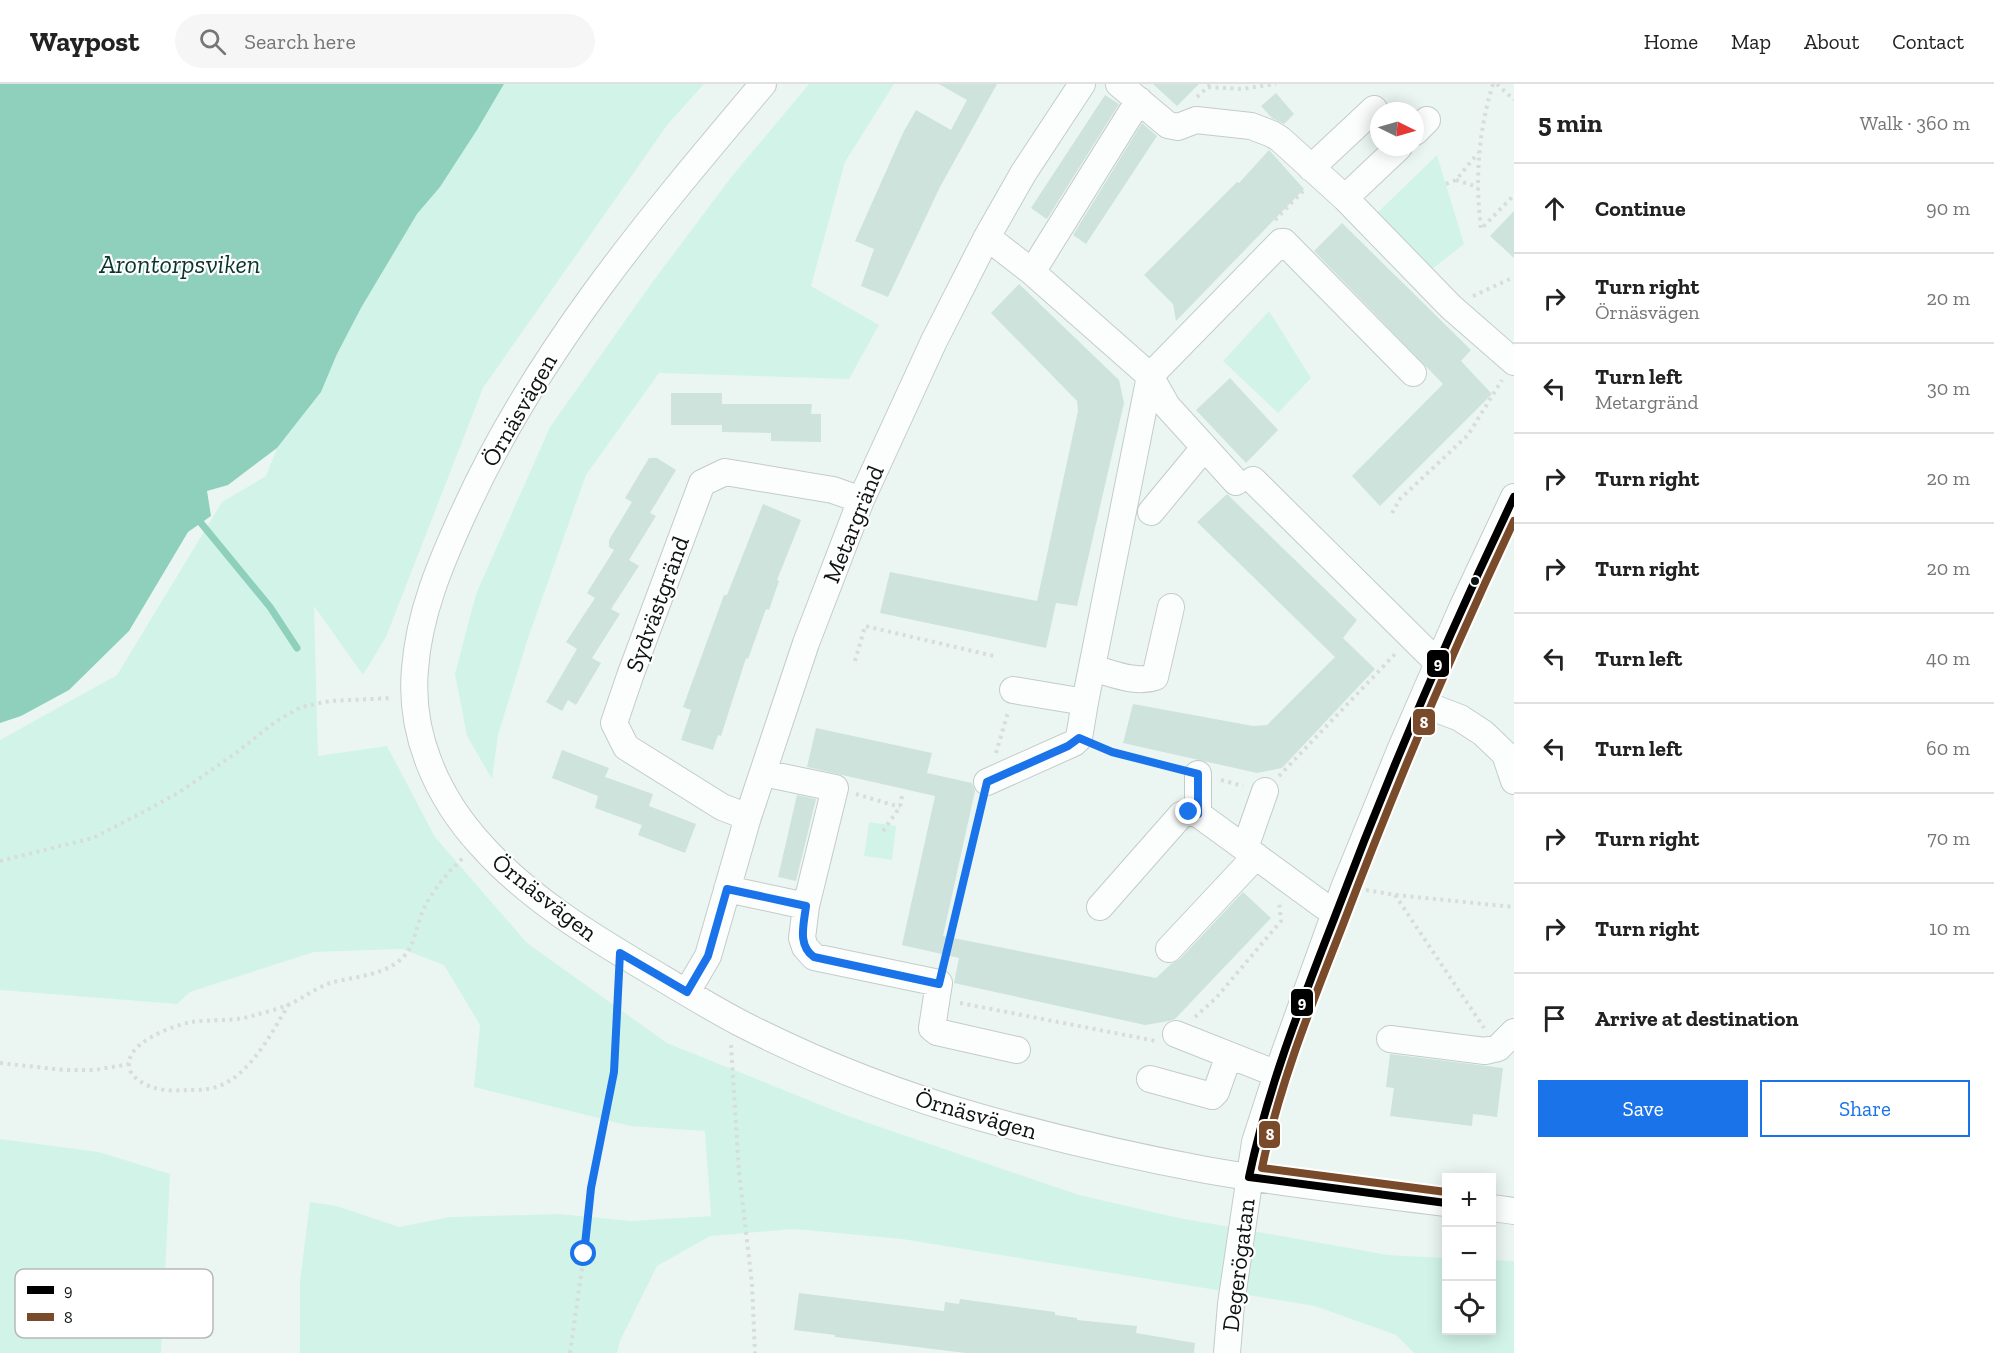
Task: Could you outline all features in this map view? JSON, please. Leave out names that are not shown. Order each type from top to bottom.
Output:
[{"type":"street","name":"Örnäsvägen","points":[[763,84],[661,205],[608,272],[566,332],[495,448],[450,542],[429,597],[420,632],[414,671],[414,697],[420,738],[429,764],[450,804],[479,843],[538,898],[620,953],[730,1017],[792,1048],[893,1089],[976,1116],[1108,1149],[1249,1177],[1442,1202]]},
{"type":"street","name":"Metargränd","points":[[687,992],[708,956],[748,817],[806,643],[861,500],[925,360],[987,237],[1024,172],[1082,84]]},
{"type":"street","points":[[1119,84],[1168,125],[1178,127],[1196,120],[1251,126],[1272,134],[1345,198],[1451,307],[1514,362]]},
{"type":"street","points":[[1032,272],[1139,100]]},
{"type":"street","points":[[1311,168],[1370,113]]},
{"type":"street","points":[[1345,198],[1389,156]]},
{"type":"street","points":[[987,237],[1032,272],[1150,376],[1167,406],[1204,447],[1438,663]]},
{"type":"street","points":[[987,782],[1068,746],[1079,738],[1150,376],[1281,242],[1284,242],[1413,373]]},
{"type":"street","points":[[1151,512],[1204,447]]},
{"type":"street","name":"Sydvästgränd","points":[[748,817],[723,807],[626,747],[614,723],[630,676],[702,483],[725,472],[832,490],[861,500]]},
{"type":"street","name":"Degerögatan","points":[[1227,1353],[1231,1304],[1255,1142],[1277,1074],[1335,914],[1421,703],[1514,497]]},
{"type":"street","points":[[1092,668],[1138,680],[1155,677],[1171,607]]},
{"type":"street","points":[[1013,690],[1085,702]]},
{"type":"street","points":[[1421,703],[1460,718],[1483,733],[1505,754],[1514,781]]},
{"type":"street","points":[[763,773],[835,788],[827,855],[806,906],[802,938],[805,947],[814,957],[937,991],[932,1028],[937,1032],[1017,1050]]},
{"type":"street","points":[[1198,774],[1198,814]]},
{"type":"street","points":[[1169,949],[1250,852],[1264,791]]},
{"type":"street","points":[[1100,907],[1181,815],[1189,812],[1198,814],[1335,914]]},
{"type":"street","points":[[727,889],[806,906]]},
{"type":"street","points":[[1176,1034],[1277,1074]]},
{"type":"street","points":[[1390,1039],[1485,1051],[1506,1040]]},
{"type":"street","points":[[1150,1079],[1212,1096],[1216,1092],[1229,1055]]},
{"type":"street","points":[[1496,1208],[1514,1210]]},
{"type":"path","points":[[1208,87],[1241,89],[1276,84]]},
{"type":"path","points":[[1514,100],[1495,84],[1484,114],[1478,153],[1481,229],[1514,195]]},
{"type":"path","points":[[1446,184],[1456,180],[1478,153]]},
{"type":"path","points":[[1456,180],[1478,187]]},
{"type":"path","points":[[1451,307],[1514,278]]},
{"type":"path","points":[[1392,513],[1400,499],[1468,435],[1514,362]]},
{"type":"path","points":[[855,661],[865,626],[994,656]]},
{"type":"path","points":[[1079,738],[1112,752],[1264,791],[1412,638]]},
{"type":"path","points":[[1013,690],[1011,704],[987,782],[937,991],[1166,1043],[1216,998],[1281,921],[1276,871]]},
{"type":"path","points":[[0,861],[93,838],[178,793],[236,753],[275,722],[301,707],[330,701],[414,697]]},
{"type":"path","points":[[835,788],[900,807]]},
{"type":"path","points":[[883,831],[900,807],[902,796]]},
{"type":"path","points":[[289,1005],[264,1045],[238,1075],[220,1086],[173,1091],[156,1088],[139,1080],[129,1069],[129,1058],[135,1048],[169,1029],[191,1023],[251,1017],[289,1005],[328,984],[371,974],[399,962],[407,953],[423,911],[434,890],[450,869],[479,843]]},
{"type":"path","points":[[1359,889],[1395,895],[1514,907]]},
{"type":"path","points":[[1395,895],[1506,1040]]},
{"type":"path","points":[[570,1353],[591,1188],[614,1072],[620,953]]},
{"type":"path","points":[[730,1017],[739,1172],[752,1284],[754,1353]]},
{"type":"path","points":[[0,1063],[64,1070],[95,1070],[129,1064]]},
{"type":"shaded area","points":[[504,84],[704,84],[668,124],[483,388],[386,637],[363,675],[314,606],[318,756],[387,746],[435,837],[527,943],[667,1043],[848,1116],[1079,1195],[1179,1218],[1388,1255],[1442,1258],[1442,1335],[1496,1335],[1496,1260],[1514,1261],[1514,1353],[1414,1353],[1396,1335],[1315,1306],[902,1239],[794,1229],[710,1236],[657,1266],[620,1341],[617,1353],[300,1353],[300,1281],[310,1202],[337,1206],[399,1227],[450,1217],[559,1214],[631,1221],[711,1216],[705,1131],[630,1126],[474,1087],[480,1025],[444,965],[402,949],[314,952],[190,992],[177,1004],[0,990],[0,740],[117,675],[222,502],[266,476],[277,448],[321,392],[337,354],[361,308],[417,214],[440,187]]},
{"type":"shaded area","points":[[809,84],[894,84],[845,162],[811,286],[879,325],[849,379],[659,373],[586,475],[528,638],[498,735],[492,779],[467,736],[455,674],[476,594],[550,427],[651,284],[732,176]]},
{"type":"shaded area","points":[[1437,155],[1464,244],[1427,273],[1372,218]]},
{"type":"shaded area","points":[[1269,311],[1311,378],[1278,413],[1223,361]]},
{"type":"shaded area","points":[[869,822],[896,826],[892,860],[864,856]]},
{"type":"shaded area","points":[[0,1139],[99,1152],[170,1174],[165,1269],[15,1269],[15,1338],[162,1338],[161,1353],[0,1353]]},
{"type":"water","name":"Arontorpsviken","points":[[0,84],[504,84],[440,187],[417,214],[361,308],[337,354],[321,392],[277,448],[228,485],[207,491],[211,516],[188,532],[129,631],[69,690],[21,716],[0,723]]},
{"type":"building","points":[[939,84],[997,84],[940,187],[888,297],[861,286],[874,249],[855,241],[903,133],[916,110],[951,130],[967,100]]},
{"type":"building","points":[[1153,84],[1199,84],[1177,106]]},
{"type":"building","points":[[1276,93],[1294,114],[1284,124],[1272,118],[1261,106]]},
{"type":"building","points":[[1105,95],[1119,104],[1047,219],[1031,208]]},
{"type":"building","points":[[1142,123],[1157,136],[1086,244],[1073,235]]},
{"type":"building","points":[[1269,150],[1304,189],[1176,321],[1173,304],[1144,275],[1237,182],[1239,183]]},
{"type":"building","points":[[1514,211],[1514,258],[1490,236]]},
{"type":"building","points":[[1342,223],[1471,350],[1461,361],[1492,394],[1380,506],[1352,476],[1443,384],[1314,251]]},
{"type":"building","points":[[1019,284],[1119,380],[1124,403],[1077,606],[1056,603],[1046,648],[880,613],[890,572],[1037,601],[1078,411],[1077,401],[991,313]]},
{"type":"building","points":[[1230,378],[1278,430],[1246,463],[1196,410]]},
{"type":"building","points":[[671,393],[722,393],[722,404],[812,404],[811,414],[821,414],[821,442],[771,441],[771,433],[722,432],[722,425],[671,425]]},
{"type":"building","points":[[649,458],[657,458],[676,470],[650,513],[656,516],[629,560],[639,566],[611,609],[620,614],[592,658],[601,663],[576,705],[568,700],[562,711],[546,702],[577,649],[566,642],[595,598],[587,593],[614,550],[609,547],[609,540],[632,502],[625,498]]},
{"type":"building","points":[[1227,494],[1357,620],[1343,638],[1375,669],[1282,768],[1257,773],[1123,743],[1133,704],[1253,726],[1267,725],[1335,657],[1197,522]]},
{"type":"building","points":[[763,504],[801,520],[777,580],[779,581],[769,610],[766,609],[748,659],[746,658],[721,736],[718,735],[713,750],[681,740],[691,710],[683,707],[724,595],[727,595]]},
{"type":"building","points":[[816,728],[932,753],[927,773],[972,783],[975,791],[943,936],[1156,978],[1180,959],[1243,892],[1271,918],[1175,1019],[1169,1021],[1145,1025],[954,983],[959,958],[902,945],[935,796],[807,767]]},
{"type":"building","points":[[562,750],[609,768],[605,777],[653,794],[649,806],[696,824],[685,853],[638,835],[642,825],[595,808],[598,796],[552,778]]},
{"type":"building","points":[[797,795],[816,799],[796,881],[778,877]]},
{"type":"building","points":[[1390,1054],[1503,1068],[1497,1117],[1473,1114],[1472,1126],[1390,1116],[1394,1088],[1386,1087]]},
{"type":"building","points":[[799,1293],[944,1311],[945,1302],[959,1304],[960,1299],[1055,1312],[1055,1315],[1077,1318],[1077,1320],[1137,1326],[1136,1333],[1195,1343],[1194,1353],[966,1353],[835,1337],[835,1335],[794,1330]]},
{"type":"waterway","points":[[201,523],[270,607],[297,648]]},
{"type":"transit line","name":"9","points":[[1249,1177],[1286,1046],[1309,983],[1397,759],[1442,653],[1514,497]]},
{"type":"transit line","name":"8","points":[[1442,1191],[1262,1168],[1277,1106],[1319,986],[1403,773],[1514,521]]},
{"type":"transit line","name":"9","points":[[1249,1177],[1442,1202]]},
{"type":"route","points":[[584,1254],[591,1188],[614,1072],[620,953],[687,992],[708,956],[727,889],[806,906],[802,938],[808,953],[814,957],[939,984],[987,782],[1068,746],[1079,738],[1112,752],[1198,774],[1198,814],[1189,812]]}]
